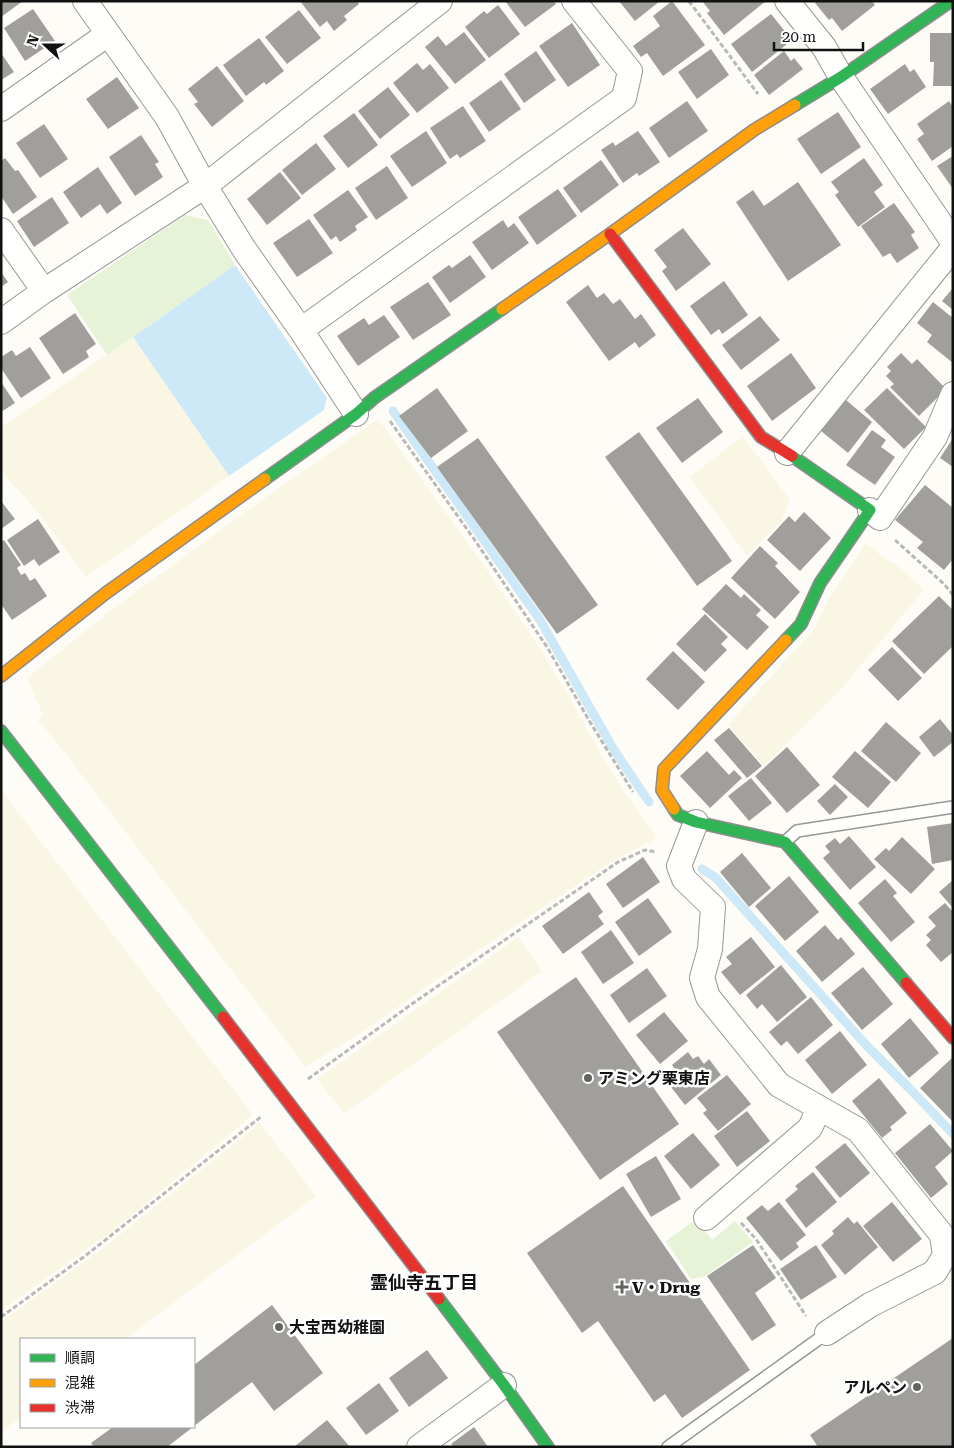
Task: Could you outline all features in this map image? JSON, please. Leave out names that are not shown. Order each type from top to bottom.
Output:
[{"type":"street","points":[[86,1],[167,117],[204,186],[244,250],[301,330],[356,414]]},
{"type":"street","points":[[1,322],[44,291],[204,186],[440,1]]},
{"type":"street","points":[[301,330],[624,98],[630,71],[574,1]]},
{"type":"street","points":[[787,1],[824,47],[841,77],[953,242]]},
{"type":"street","points":[[1,676],[106,593],[356,414],[374,398],[610,234],[775,116],[841,77],[951,1]]},
{"type":"street","points":[[1,108],[108,34]]},
{"type":"street","points":[[1,230],[44,291]]},
{"type":"street","points":[[610,234],[761,438],[787,453],[875,514]]},
{"type":"street","points":[[787,453],[953,248]]},
{"type":"street","points":[[953,394],[936,437],[820,583],[801,624],[664,769],[662,790],[678,816],[696,822],[785,842],[953,1038]]},
{"type":"street","points":[[1,731],[285,1098],[504,1385],[548,1447]]},
{"type":"street","points":[[696,822],[679,866],[684,879],[713,907],[710,949],[702,978],[708,997],[779,1085],[858,1130],[942,1235],[949,1257],[935,1272],[870,1305],[823,1336]]},
{"type":"street","points":[[714,1211],[810,1128],[819,1108]]},
{"type":"street","points":[[419,1447],[504,1385]]},
{"type":"lane","points":[[785,842],[798,831],[953,807]]},
{"type":"lane","points":[[668,1447],[823,1336]]},
{"type":"path","points":[[689,1],[775,116]]},
{"type":"path","points":[[374,398],[547,647],[614,763],[635,794]]},
{"type":"path","points":[[875,514],[879,526],[944,584],[953,595]]},
{"type":"path","points":[[656,853],[658,846]]},
{"type":"path","points":[[1,1316],[85,1256],[310,1078],[416,1001],[618,862],[646,850],[681,859]]},
{"type":"path","points":[[714,1211],[756,1239],[823,1336]]},
{"type":"shaded area","points":[[133,337],[229,476],[86,577],[36,510],[1,471],[1,427]]},
{"type":"shaded area","points":[[378,419],[485,567],[541,650],[624,792],[656,835],[650,845],[646,843],[607,865],[473,954],[367,1029],[306,1067],[51,735],[37,720],[43,715],[27,678],[114,608],[259,502]]},
{"type":"shaded area","points":[[743,436],[790,500],[781,522],[747,556],[690,477]]},
{"type":"shaded area","points":[[866,543],[898,566],[924,590],[842,688],[764,766],[728,725],[813,630],[830,597]]},
{"type":"shaded area","points":[[1,790],[253,1115],[120,1225],[1,1311]]},
{"type":"shaded area","points":[[518,937],[542,971],[344,1114],[317,1079]]},
{"type":"shaded area","points":[[260,1123],[316,1196],[126,1338],[20,1338],[20,1418],[1,1432],[1,1322],[103,1248]]},
{"type":"green space","points":[[185,215],[208,220],[235,265],[107,355],[67,295]]},
{"type":"green space","points":[[696,1219],[712,1240],[735,1221],[753,1242],[704,1277],[691,1279],[666,1241]]},
{"type":"water","points":[[235,265],[327,398],[324,410],[229,476],[133,337]]},
{"type":"building","points":[[1,1],[23,1],[1,17]]},
{"type":"building","points":[[300,1],[357,1],[359,4],[344,16],[347,20],[334,31],[327,21],[320,27]]},
{"type":"building","points":[[505,1],[554,1],[556,4],[525,27]]},
{"type":"building","points":[[619,1],[660,1],[635,21]]},
{"type":"building","points":[[672,1],[705,45],[663,76],[647,53],[641,57],[633,46],[660,26],[653,16]]},
{"type":"building","points":[[702,1],[766,1],[724,35],[707,13],[710,11]]},
{"type":"building","points":[[817,1],[872,1],[875,5],[842,31],[832,18],[829,20],[815,3]]},
{"type":"building","points":[[498,5],[520,34],[489,58],[465,27],[484,11],[487,14]]},
{"type":"building","points":[[33,9],[55,41],[25,61],[4,28]]},
{"type":"building","points":[[299,10],[321,38],[287,64],[265,37]]},
{"type":"building","points":[[771,14],[792,40],[752,72],[731,44]]},
{"type":"building","points":[[572,23],[600,65],[568,87],[539,46]]},
{"type":"building","points":[[464,32],[486,60],[455,84],[425,47],[438,36],[446,46]]},
{"type":"building","points":[[930,33],[953,33],[953,86],[933,86],[934,62],[930,62]]},
{"type":"building","points":[[259,38],[284,71],[266,85],[264,82],[246,96],[223,65]]},
{"type":"building","points":[[711,49],[729,75],[697,99],[678,72]]},
{"type":"building","points":[[536,51],[556,80],[524,103],[504,74]]},
{"type":"building","points":[[784,51],[791,61],[794,58],[803,69],[769,95],[754,75]]},
{"type":"building","points":[[1,53],[14,72],[1,80]]},
{"type":"building","points":[[417,63],[423,70],[430,64],[449,88],[417,113],[393,83]]},
{"type":"building","points":[[905,64],[910,72],[914,69],[926,87],[888,114],[870,89]]},
{"type":"building","points":[[217,66],[244,101],[212,127],[194,104],[198,102],[188,89]]},
{"type":"building","points":[[117,77],[139,108],[108,129],[86,99]]},
{"type":"building","points":[[501,80],[521,109],[489,132],[469,103]]},
{"type":"building","points":[[388,87],[410,115],[380,139],[358,111]]},
{"type":"building","points":[[687,101],[708,131],[669,158],[649,128]]},
{"type":"building","points":[[949,101],[953,107],[953,146],[932,161],[917,139],[924,134],[917,124]]},
{"type":"building","points":[[463,106],[486,141],[460,158],[457,154],[450,159],[430,128]]},
{"type":"building","points":[[838,112],[861,147],[821,174],[797,139]]},
{"type":"building","points":[[354,113],[378,145],[348,168],[323,136]]},
{"type":"building","points":[[44,124],[68,159],[40,178],[16,143]]},
{"type":"building","points":[[426,131],[447,163],[412,187],[390,156]]},
{"type":"building","points":[[638,131],[660,162],[639,176],[637,173],[623,183],[601,150],[613,142],[615,146]]},
{"type":"building","points":[[141,135],[159,162],[155,164],[163,177],[135,196],[109,157]]},
{"type":"building","points":[[316,143],[336,169],[302,195],[282,170]]},
{"type":"building","points":[[953,156],[953,189],[937,166]]},
{"type":"building","points":[[5,158],[15,171],[18,170],[37,197],[13,214],[1,196],[1,161]]},
{"type":"building","points":[[864,158],[883,185],[874,192],[885,207],[858,227],[835,195],[839,192],[831,182]]},
{"type":"building","points":[[601,160],[619,185],[581,213],[563,188]]},
{"type":"building","points":[[387,166],[408,198],[376,220],[355,188]]},
{"type":"building","points":[[98,167],[122,203],[107,214],[100,204],[81,218],[63,192]]},
{"type":"building","points":[[280,172],[301,198],[267,225],[247,199]]},
{"type":"building","points":[[798,182],[841,245],[788,281],[736,202],[753,190],[764,206]]},
{"type":"building","points":[[558,189],[577,216],[537,245],[518,217]]},
{"type":"building","points":[[348,190],[368,217],[355,226],[357,230],[340,242],[336,236],[331,240],[313,215]]},
{"type":"building","points":[[52,197],[69,223],[34,247],[17,221]]},
{"type":"building","points":[[894,203],[915,232],[911,235],[919,248],[897,263],[890,253],[883,257],[861,226]]},
{"type":"building","points":[[309,219],[333,253],[297,277],[273,243]]},
{"type":"building","points":[[503,220],[508,228],[514,223],[529,243],[492,270],[472,242]]},
{"type":"building","points":[[683,228],[711,264],[676,291],[662,271],[667,267],[654,250]]},
{"type":"building","points":[[470,255],[486,277],[450,303],[432,277],[449,265],[452,268]]},
{"type":"building","points":[[1,272],[8,282],[1,287]]},
{"type":"building","points":[[724,281],[748,315],[722,334],[719,329],[711,335],[690,306]]},
{"type":"building","points":[[428,282],[451,315],[413,340],[390,307]]},
{"type":"building","points":[[588,285],[597,298],[604,293],[613,304],[620,299],[635,319],[641,314],[656,335],[639,348],[635,342],[609,361],[566,302]]},
{"type":"building","points":[[953,288],[953,310],[942,301]]},
{"type":"building","points":[[933,302],[953,318],[953,363],[927,342],[932,335],[917,323]]},
{"type":"building","points":[[75,313],[96,344],[86,351],[89,357],[63,374],[39,338]]},
{"type":"building","points":[[384,315],[400,337],[358,366],[337,336],[364,318],[369,325]]},
{"type":"building","points":[[760,316],[780,340],[741,370],[722,345]]},
{"type":"building","points":[[30,347],[51,378],[21,398],[1,368],[1,357],[12,350],[16,356]]},
{"type":"building","points":[[791,353],[816,388],[772,421],[747,386]]},
{"type":"building","points":[[901,353],[912,364],[917,359],[946,389],[919,416],[890,387],[894,384],[886,376],[891,371],[887,367]]},
{"type":"building","points":[[1,382],[15,403],[1,412]]},
{"type":"building","points":[[437,388],[468,431],[431,458],[399,416]]},
{"type":"building","points":[[887,388],[926,427],[904,449],[864,410]]},
{"type":"building","points":[[698,398],[723,432],[682,463],[656,428]]},
{"type":"building","points":[[846,400],[872,422],[848,453],[821,431]]},
{"type":"building","points":[[872,430],[886,440],[881,447],[895,457],[875,485],[846,465]]},
{"type":"building","points":[[639,432],[732,561],[697,586],[605,457]]},
{"type":"building","points":[[478,438],[598,605],[557,634],[437,467]]},
{"type":"building","points":[[953,438],[953,467],[940,458]]},
{"type":"building","points":[[925,485],[953,508],[953,559],[944,570],[917,548],[923,542],[895,520]]},
{"type":"building","points":[[1,501],[15,519],[1,529]]},
{"type":"building","points":[[804,512],[831,538],[800,571],[767,540],[789,516],[795,522]]},
{"type":"building","points":[[38,519],[60,552],[39,566],[34,559],[24,566],[7,540]]},
{"type":"building","points":[[4,540],[21,565],[17,568],[21,575],[25,573],[30,581],[35,578],[47,596],[12,620],[1,604],[1,542]]},
{"type":"building","points":[[760,546],[778,563],[775,566],[800,592],[775,619],[731,578]]},
{"type":"building","points":[[726,584],[741,598],[744,594],[761,610],[756,615],[769,627],[747,650],[702,609]]},
{"type":"building","points":[[939,596],[953,610],[953,646],[924,674],[892,641]]},
{"type":"building","points":[[705,614],[728,637],[721,644],[727,650],[705,672],[676,644]]},
{"type":"building","points":[[892,647],[922,678],[898,701],[868,670]]},
{"type":"building","points":[[673,651],[705,682],[678,710],[646,679]]},
{"type":"building","points":[[940,719],[953,735],[953,742],[934,757],[919,737]]},
{"type":"building","points":[[886,722],[921,753],[896,782],[861,751]]},
{"type":"building","points":[[729,728],[762,766],[747,778],[714,740]]},
{"type":"building","points":[[787,747],[820,785],[787,813],[755,776]]},
{"type":"building","points":[[707,751],[729,775],[734,770],[742,778],[710,808],[680,776]]},
{"type":"building","points":[[855,751],[891,782],[868,808],[832,777]]},
{"type":"building","points":[[751,778],[772,803],[749,821],[728,796]]},
{"type":"building","points":[[835,784],[848,797],[830,815],[817,801]]},
{"type":"building","points":[[953,823],[953,860],[932,864],[927,827]]},
{"type":"building","points":[[849,836],[876,867],[850,890],[823,858],[830,852],[825,846],[835,838],[840,844]]},
{"type":"building","points":[[902,837],[935,869],[911,894],[874,859],[886,848],[889,851]]},
{"type":"building","points":[[742,853],[771,888],[749,907],[720,872]]},
{"type":"building","points":[[643,857],[660,882],[623,908],[606,884]]},
{"type":"building","points":[[789,876],[819,912],[785,941],[755,906]]},
{"type":"building","points":[[885,879],[897,893],[893,896],[915,922],[891,942],[858,903]]},
{"type":"building","points":[[953,880],[953,908],[939,892]]},
{"type":"building","points":[[589,892],[603,912],[598,916],[604,924],[563,954],[542,926]]},
{"type":"building","points":[[648,898],[672,932],[639,956],[615,922]]},
{"type":"building","points":[[945,903],[953,912],[953,952],[941,962],[926,945],[931,940],[926,935],[936,926],[928,917]]},
{"type":"building","points":[[825,925],[838,940],[841,937],[855,954],[822,982],[796,951]]},
{"type":"building","points":[[611,930],[634,963],[603,984],[581,952]]},
{"type":"building","points":[[751,937],[775,967],[740,995],[721,972],[732,964],[726,957]]},
{"type":"building","points":[[781,965],[807,997],[777,1022],[762,1004],[757,1009],[746,995]]},
{"type":"building","points":[[863,967],[893,1004],[862,1030],[831,993]]},
{"type":"building","points":[[647,968],[667,996],[629,1023],[610,995]]},
{"type":"building","name":"アミング栗東店","points":[[576,977],[679,1124],[600,1180],[497,1032]]},
{"type":"building","points":[[811,997],[833,1025],[798,1054],[787,1041],[781,1046],[769,1032]]},
{"type":"building","points":[[664,1012],[688,1041],[660,1064],[636,1035]]},
{"type":"building","points":[[910,1018],[939,1053],[909,1078],[881,1044]]},
{"type":"building","points":[[840,1031],[867,1065],[832,1094],[805,1060]]},
{"type":"building","points":[[688,1052],[693,1059],[698,1056],[704,1064],[709,1059],[721,1075],[685,1105],[664,1078],[675,1069],[672,1065]]},
{"type":"building","points":[[953,1057],[953,1122],[920,1088]]},
{"type":"building","points":[[727,1075],[751,1104],[718,1131],[703,1113],[707,1110],[697,1098]]},
{"type":"building","points":[[879,1078],[907,1113],[890,1127],[892,1130],[882,1138],[852,1101]]},
{"type":"building","points":[[747,1111],[770,1141],[737,1167],[714,1136]]},
{"type":"building","points":[[930,1124],[953,1151],[935,1167],[948,1184],[931,1198],[895,1153]]},
{"type":"building","points":[[693,1133],[720,1165],[691,1189],[664,1156]]},
{"type":"building","points":[[845,1143],[870,1173],[840,1198],[815,1167]]},
{"type":"building","points":[[656,1156],[681,1199],[651,1217],[626,1174]]},
{"type":"building","points":[[813,1172],[837,1202],[806,1228],[785,1200],[798,1189],[795,1186]]},
{"type":"building","name":"V・Drug","points":[[623,1186],[750,1370],[682,1418],[665,1394],[654,1402],[598,1321],[582,1333],[527,1253]]},
{"type":"building","points":[[779,1202],[806,1235],[796,1243],[799,1247],[781,1261],[746,1218],[762,1205],[768,1211]]},
{"type":"building","points":[[892,1202],[922,1239],[893,1262],[863,1226]]},
{"type":"building","points":[[848,1217],[854,1224],[857,1221],[878,1247],[845,1275],[821,1245],[834,1234],[832,1231]]},
{"type":"building","points":[[753,1245],[776,1278],[755,1293],[776,1325],[752,1341],[707,1276]]},
{"type":"building","points":[[816,1245],[837,1277],[801,1300],[780,1269]]},
{"type":"building","points":[[272,1305],[323,1373],[274,1411],[252,1382],[195,1425],[195,1364]]},
{"type":"building","name":"アルペン","points":[[953,1338],[953,1447],[818,1447],[810,1435]]},
{"type":"building","points":[[427,1350],[448,1378],[409,1407],[389,1378]]},
{"type":"building","points":[[379,1383],[399,1411],[366,1435],[346,1408]]},
{"type":"building","points":[[327,1420],[350,1447],[294,1447]]},
{"type":"building","points":[[474,1427],[488,1447],[454,1447],[451,1444]]},
{"type":"building","points":[[112,1428],[192,1428],[167,1447],[94,1447],[91,1443]]},
{"type":"waterway","points":[[393,411],[540,620],[614,750],[649,802]]},
{"type":"waterway","points":[[702,869],[715,877],[867,1046],[953,1134]]},
{"type":"traffic: fast","points":[[795,105],[841,77],[951,1]]},
{"type":"traffic: fast","points":[[265,479],[356,414],[374,398],[502,309]]},
{"type":"traffic: fast","points":[[786,640],[801,624],[820,583],[870,510],[792,456]]},
{"type":"traffic: fast","points":[[1,731],[223,1017]]},
{"type":"traffic: fast","points":[[674,809],[678,815],[696,822],[785,842],[906,983]]},
{"type":"traffic: fast","points":[[439,1299],[548,1447]]},
{"type":"traffic: slow","points":[[502,309],[754,130],[795,105]]},
{"type":"traffic: slow","points":[[1,676],[106,593],[265,479]]},
{"type":"traffic: slow","points":[[674,809],[662,790],[664,769],[786,640]]},
{"type":"traffic: jam","points":[[610,234],[761,437],[792,456]]},
{"type":"traffic: jam","points":[[906,983],[953,1038]]},
{"type":"traffic: jam","points":[[223,1017],[439,1299]]},
{"type":"place","name":"アミング栗東店","points":[[588,1078]]},
{"type":"place","name":"V・Drug","points":[[622,1287]]},
{"type":"place","name":"大宝西幼稚園","points":[[279,1327]]},
{"type":"place","name":"アルペン","points":[[917,1387]]},
{"type":"district","name":"霊仙寺五丁目","points":[[424,1283]]}]
